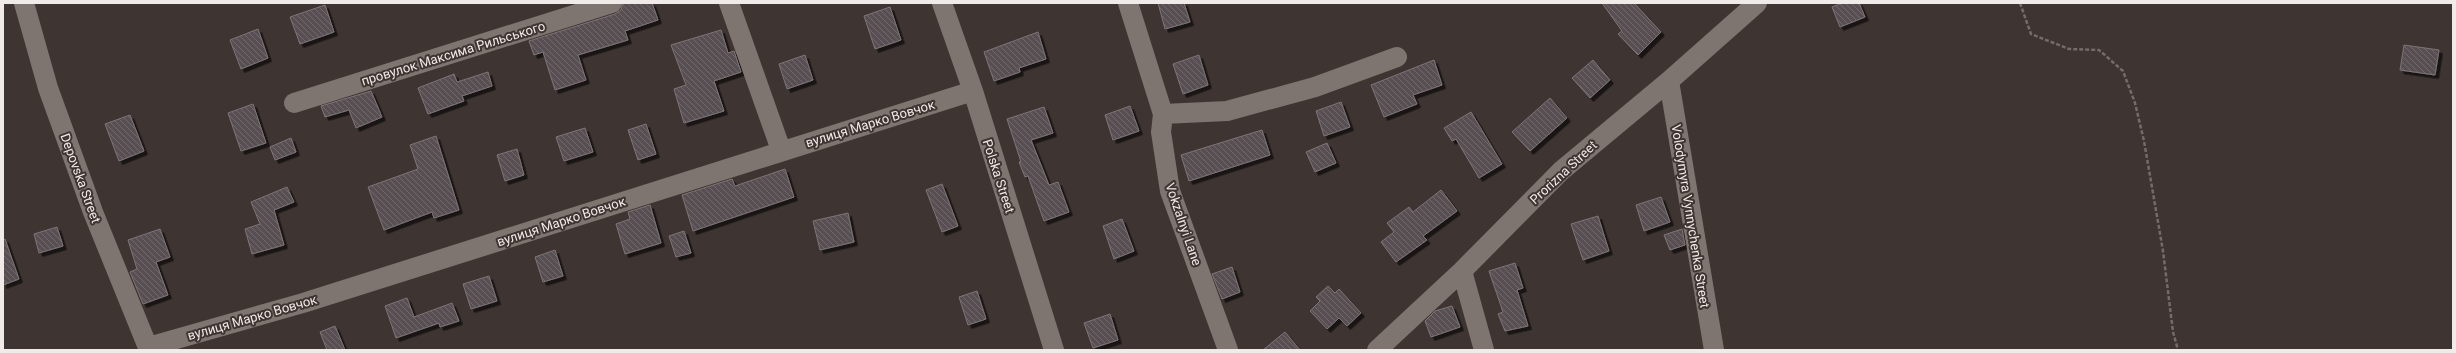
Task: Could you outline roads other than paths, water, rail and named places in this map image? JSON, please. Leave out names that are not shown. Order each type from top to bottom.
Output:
[{"type":"street","name":"Depovska Street","points":[[24,3],[48,88],[93,212],[149,348]]},
{"type":"street","name":"провулок Максима Рильського","points":[[294,103],[612,3]]},
{"type":"street","points":[[729,3],[781,150]]},
{"type":"street","name":"Polska Street","points":[[942,3],[973,91],[1054,350]]},
{"type":"street","name":"Vokzalnyi Lane","points":[[1128,3],[1163,114],[1161,132],[1170,191],[1228,350]]},
{"type":"street","name":"Prorizna Street","points":[[1377,350],[1462,271],[1561,171],[1669,81],[1757,3]]},
{"type":"street","points":[[1163,114],[1227,111],[1315,87],[1397,57]]},
{"type":"street","name":"Volodymyra Vynnychenka Street","points":[[1669,81],[1714,350]]},
{"type":"street","name":"вулиця Марко Вовчок","points":[[149,348],[303,303],[781,150],[973,91]]},
{"type":"street","points":[[1462,271],[1484,350]]}]
